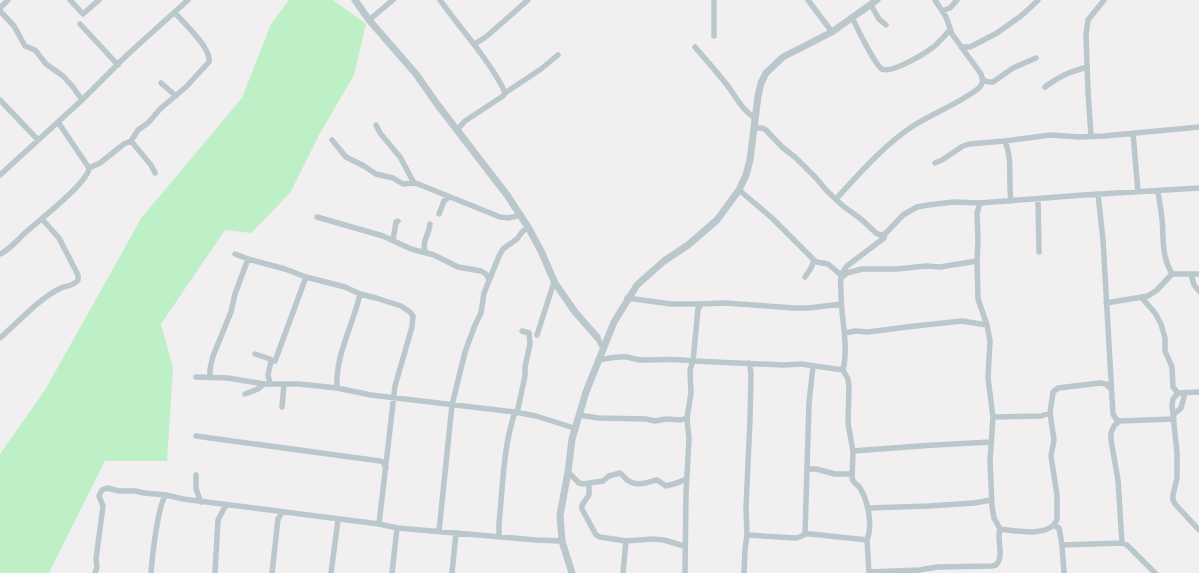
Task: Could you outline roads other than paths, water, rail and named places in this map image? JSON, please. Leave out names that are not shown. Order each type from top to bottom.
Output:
[{"type":"street","points":[[0,8],[8,0]]},
{"type":"street","points":[[70,0],[83,14],[99,0]]},
{"type":"street","points":[[0,175],[188,0]]},
{"type":"street","points":[[355,0],[369,20],[416,74],[507,195],[521,215],[541,251],[554,282],[575,312],[597,336],[603,348]]},
{"type":"street","points":[[369,20],[393,0]]},
{"type":"street","points":[[440,0],[493,70],[505,93]]},
{"type":"street","points":[[474,44],[487,36],[528,0]]},
{"type":"street","points":[[714,0],[714,36]]},
{"type":"street","points":[[808,0],[832,32]]},
{"type":"street","points":[[836,199],[892,142],[914,126],[943,111],[972,93],[983,84],[978,68],[961,47],[950,30],[949,24],[935,0]]},
{"type":"street","points":[[942,11],[950,8],[957,0]]},
{"type":"street","points":[[961,47],[970,47],[997,33],[1021,16],[1038,0]]},
{"type":"street","points":[[1091,136],[1088,67],[1088,20],[1104,0]]},
{"type":"street","points":[[572,573],[562,541],[560,515],[574,428],[598,360],[614,322],[627,298],[647,275],[664,261],[688,246],[717,220],[739,190],[746,175],[750,160],[758,96],[766,73],[783,57],[832,32],[874,3],[879,18],[886,25]]},
{"type":"street","points":[[0,11],[14,26],[25,46],[35,50],[46,64],[63,76],[82,100]]},
{"type":"street","points":[[89,168],[100,163],[124,144],[131,141],[138,130],[148,123],[160,109],[176,96],[209,62],[210,59],[204,47],[175,12]]},
{"type":"street","points":[[852,17],[862,39],[878,65],[882,69],[888,70],[912,60],[932,48],[950,30]]},
{"type":"street","points":[[80,24],[118,64]]},
{"type":"street","points":[[695,47],[726,84],[744,109],[756,118]]},
{"type":"street","points":[[457,130],[465,121],[503,96],[505,93],[541,69],[558,55]]},
{"type":"street","points":[[983,80],[993,82],[1013,68],[1036,58]]},
{"type":"street","points":[[1045,87],[1056,78],[1088,67]]},
{"type":"street","points":[[161,83],[176,96]]},
{"type":"street","points":[[0,100],[38,140]]},
{"type":"street","points":[[0,254],[6,251],[42,219],[84,179],[88,173],[89,168],[58,122]]},
{"type":"street","points":[[376,125],[380,133],[400,157],[414,183]]},
{"type":"street","points":[[935,163],[965,145],[1050,135],[1091,136],[1199,127]]},
{"type":"street","points":[[754,128],[762,128],[766,130],[836,199],[876,233],[880,235],[885,234]]},
{"type":"street","points":[[1133,133],[1138,192]]},
{"type":"street","points":[[332,140],[346,157],[376,174],[392,178],[403,184],[414,183],[500,218],[521,215]]},
{"type":"street","points":[[131,141],[147,160],[155,173]]},
{"type":"street","points":[[1005,141],[1009,161],[1011,201]]},
{"type":"street","points":[[980,203],[977,213],[978,241],[976,262],[978,299],[987,325],[990,341],[988,378],[993,416],[990,461],[991,500],[994,518],[1000,529],[998,533],[1000,550],[998,563],[996,565],[937,567],[919,570],[869,572],[867,540],[870,528],[868,508],[861,490],[853,481],[853,452],[848,423],[850,386],[843,370],[846,355],[841,304],[841,277],[847,266],[884,238],[885,234],[903,215],[917,207],[954,202],[980,203],[1059,196],[1199,188]]},
{"type":"street","points":[[739,190],[783,228],[814,260],[828,264],[841,277]]},
{"type":"street","points":[[1158,191],[1162,219],[1163,251],[1165,260],[1172,274]]},
{"type":"street","points":[[1098,194],[1106,303],[1110,388],[1113,414],[1116,419],[1119,420],[1173,417],[1181,408],[1184,393]]},
{"type":"street","points":[[438,214],[444,201],[449,197]]},
{"type":"street","points":[[1038,199],[1039,252]]},
{"type":"street","points":[[317,217],[358,228],[393,240],[411,249],[443,258],[458,267],[481,271],[489,276]]},
{"type":"street","points":[[0,338],[39,303],[61,288],[72,286],[78,280],[78,275],[59,238],[42,219]]},
{"type":"street","points":[[393,240],[396,222],[398,221]]},
{"type":"street","points":[[425,252],[424,241],[429,231],[430,224]]},
{"type":"street","points":[[438,531],[452,405],[465,352],[481,313],[489,276],[503,249],[517,239],[528,227]]},
{"type":"street","points":[[235,254],[306,277],[345,287],[360,294],[401,306],[413,316],[412,327],[397,376],[379,524]]},
{"type":"street","points":[[210,378],[210,369],[213,356],[231,312],[236,288],[248,259]]},
{"type":"street","points":[[805,277],[814,260]]},
{"type":"street","points":[[841,277],[847,273],[862,269],[897,269],[926,266],[940,267],[976,262]]},
{"type":"street","points":[[1106,303],[1142,298],[1157,290],[1172,274],[1175,273],[1199,274]]},
{"type":"street","points":[[1191,274],[1194,285],[1199,291]]},
{"type":"street","points":[[275,361],[306,277]]},
{"type":"street","points":[[537,335],[554,282]]},
{"type":"street","points":[[337,388],[337,376],[341,353],[360,294]]},
{"type":"street","points":[[627,298],[671,304],[693,304],[699,307],[725,303],[794,308],[809,308],[841,304]]},
{"type":"street","points":[[1142,298],[1155,313],[1161,324],[1165,338],[1165,351],[1172,367],[1173,387],[1178,393]]},
{"type":"street","points":[[685,573],[684,546],[686,479],[689,439],[688,425],[684,419],[691,393],[690,370],[693,361],[699,307]]},
{"type":"street","points":[[845,333],[855,331],[868,332],[962,321],[987,325]]},
{"type":"street","points":[[499,537],[499,523],[508,440],[516,412],[530,344],[529,333],[522,331]]},
{"type":"street","points":[[597,336],[608,338]]},
{"type":"street","points":[[255,354],[271,360],[267,384]]},
{"type":"street","points":[[598,360],[620,357],[638,360],[658,359],[784,365],[801,364],[843,370]]},
{"type":"street","points":[[744,573],[747,535],[746,508],[751,373],[749,363]]},
{"type":"street","points":[[805,534],[808,469],[807,448],[813,366]]},
{"type":"street","points":[[196,377],[228,378],[267,384],[337,388],[452,405],[516,412],[536,416],[574,428]]},
{"type":"street","points":[[1000,529],[1016,531],[1041,531],[1054,526],[1057,519],[1058,505],[1051,456],[1054,440],[1050,413],[1053,392],[1058,388],[1104,383],[1110,388]]},
{"type":"street","points":[[245,394],[267,384]]},
{"type":"street","points":[[282,407],[284,384]]},
{"type":"street","points":[[1178,393],[1199,392]]},
{"type":"street","points":[[1178,393],[1173,399],[1173,417],[1177,443],[1177,478],[1173,500],[1199,530]]},
{"type":"street","points":[[993,416],[1042,416],[1050,413]]},
{"type":"street","points":[[579,415],[598,418],[646,419],[655,421],[684,419]]},
{"type":"street","points":[[1119,420],[1111,433],[1111,440],[1118,480],[1122,543]]},
{"type":"street","points":[[196,436],[376,460],[383,462],[386,468]]},
{"type":"street","points":[[853,452],[886,448],[914,448],[991,442]]},
{"type":"street","points":[[808,469],[816,469],[835,474],[852,474]]},
{"type":"street","points":[[568,472],[579,483],[589,484],[603,481],[609,476],[620,473],[631,482],[646,483],[657,480],[666,486],[686,479]]},
{"type":"street","points":[[196,475],[196,488],[201,502]]},
{"type":"street","points":[[589,484],[589,495],[582,505],[582,509],[594,531],[600,537],[626,541],[653,539],[664,540],[684,546]]},
{"type":"street","points":[[95,573],[97,567],[96,559],[103,506],[99,496],[102,490],[106,488],[119,491],[135,491],[166,495],[201,502],[379,524],[397,528],[562,541]]},
{"type":"street","points":[[151,573],[161,504],[166,495]]},
{"type":"street","points":[[868,508],[930,506],[974,503],[991,500]]},
{"type":"street","points":[[215,573],[218,520],[226,505]]},
{"type":"street","points":[[272,573],[278,519],[282,512]]},
{"type":"street","points":[[331,573],[338,520]]},
{"type":"street","points":[[1054,526],[1059,528],[1064,573]]},
{"type":"street","points":[[392,573],[397,528]]},
{"type":"street","points":[[452,573],[456,533]]},
{"type":"street","points":[[747,535],[796,538],[805,534],[867,540]]},
{"type":"street","points":[[623,573],[626,541]]},
{"type":"street","points":[[1062,545],[1122,543],[1128,545],[1155,573]]}]
